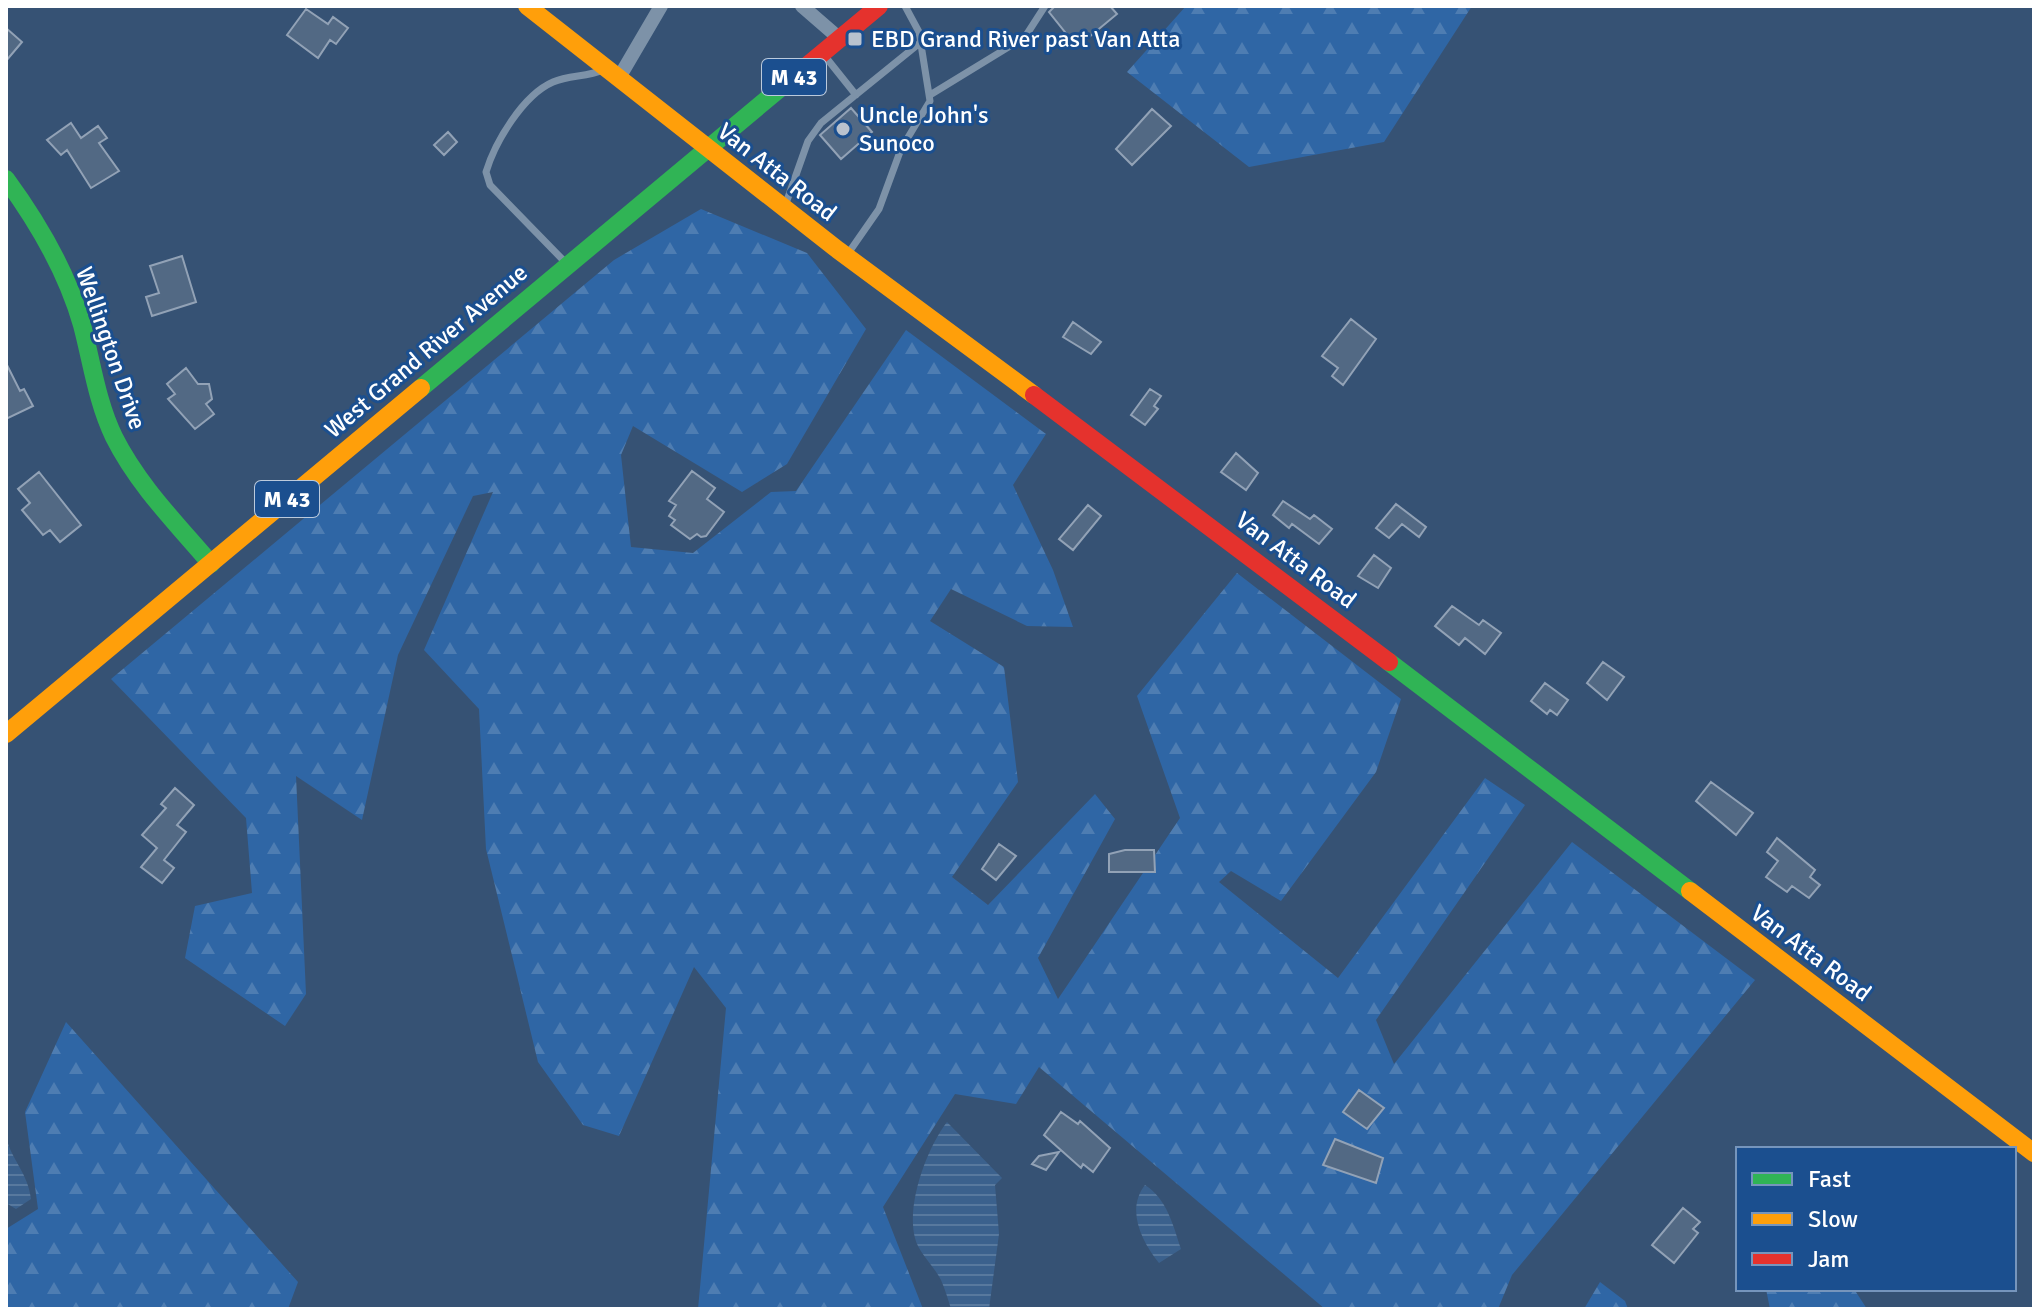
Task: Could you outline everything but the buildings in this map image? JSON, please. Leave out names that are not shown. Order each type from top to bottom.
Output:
[{"type":"street","name":"Van Atta Road","points":[[527,6],[846,257],[1218,531],[2034,1153]]},
{"type":"street","points":[[614,72],[661,6]]},
{"type":"street","points":[[802,6],[840,39]]},
{"type":"street","name":"West Grand River Avenue","points":[[6,734],[879,6]]},
{"type":"street","name":"Wellington Drive","points":[[6,179],[40,230],[72,297],[101,404],[118,445],[131,467],[211,564]]},
{"type":"lane","points":[[846,257],[879,209],[901,149],[922,120],[930,95],[921,42],[905,6]]},
{"type":"lane","points":[[930,95],[1025,37],[1045,6]]},
{"type":"lane","points":[[784,208],[808,141],[821,123],[921,42]]},
{"type":"lane","points":[[823,53],[856,95]]},
{"type":"lane","points":[[567,264],[490,185],[486,172],[502,138],[535,93],[552,82],[614,72]]},
{"type":"green space","points":[[1186,6],[1472,6],[1384,142],[1249,167],[1127,72]]},
{"type":"green space","points":[[701,209],[807,253],[866,329],[787,464],[742,492],[633,426],[621,455],[631,547],[693,553],[771,492],[796,491],[906,330],[1046,434],[1013,485],[1053,570],[1073,627],[1027,626],[951,589],[930,621],[1004,667],[1018,782],[952,877],[988,905],[1095,794],[1115,819],[1038,958],[1058,999],[1180,818],[1137,696],[1237,573],[1401,699],[1376,772],[1281,901],[1231,871],[1219,882],[1338,978],[1485,778],[1525,805],[1376,1020],[1394,1064],[1572,842],[1755,980],[1512,1275],[1498,1309],[1325,1309],[1039,1067],[1016,1104],[955,1094],[883,1207],[923,1309],[698,1309],[726,1008],[694,967],[619,1136],[583,1125],[538,1062],[486,849],[479,709],[424,650],[493,492],[473,496],[398,655],[362,820],[296,776],[306,994],[285,1026],[185,958],[195,906],[252,893],[246,818],[111,679],[614,260]]},
{"type":"green space","points":[[66,1022],[298,1282],[288,1309],[6,1309],[6,1229],[38,1209],[25,1112]]},
{"type":"green space","points":[[1600,1282],[1625,1301],[1628,1309],[1584,1309]]},
{"type":"green space","points":[[1766,1291],[1855,1291],[1867,1309],[1770,1309]]},
{"type":"shaded area","points":[[947,1122],[1002,1178],[995,1185],[999,1234],[989,1309],[951,1309],[941,1280],[915,1238],[913,1209],[920,1177],[932,1146]]},
{"type":"shaded area","points":[[6,1137],[27,1182],[31,1199],[16,1209],[6,1203]]},
{"type":"shaded area","points":[[1145,1185],[1164,1205],[1181,1249],[1159,1263],[1142,1235],[1136,1214],[1139,1194]]},
{"type":"traffic: fast","points":[[421,388],[790,80]]},
{"type":"traffic: fast","points":[[6,179],[41,231],[76,305],[99,396],[114,437],[146,488],[211,564]]},
{"type":"traffic: fast","points":[[1389,662],[1690,891]]},
{"type":"traffic: slow","points":[[527,6],[838,250],[1034,395]]},
{"type":"traffic: slow","points":[[6,734],[421,388]]},
{"type":"traffic: slow","points":[[1690,891],[2034,1153]]},
{"type":"traffic: jam","points":[[790,80],[879,6]]},
{"type":"traffic: jam","points":[[1034,395],[1389,662]]},
{"type":"place","name":"EBD Grand River past Van Atta","points":[[855,39]]},
{"type":"place","name":"Uncle John's Sunoco","points":[[843,129]]}]
